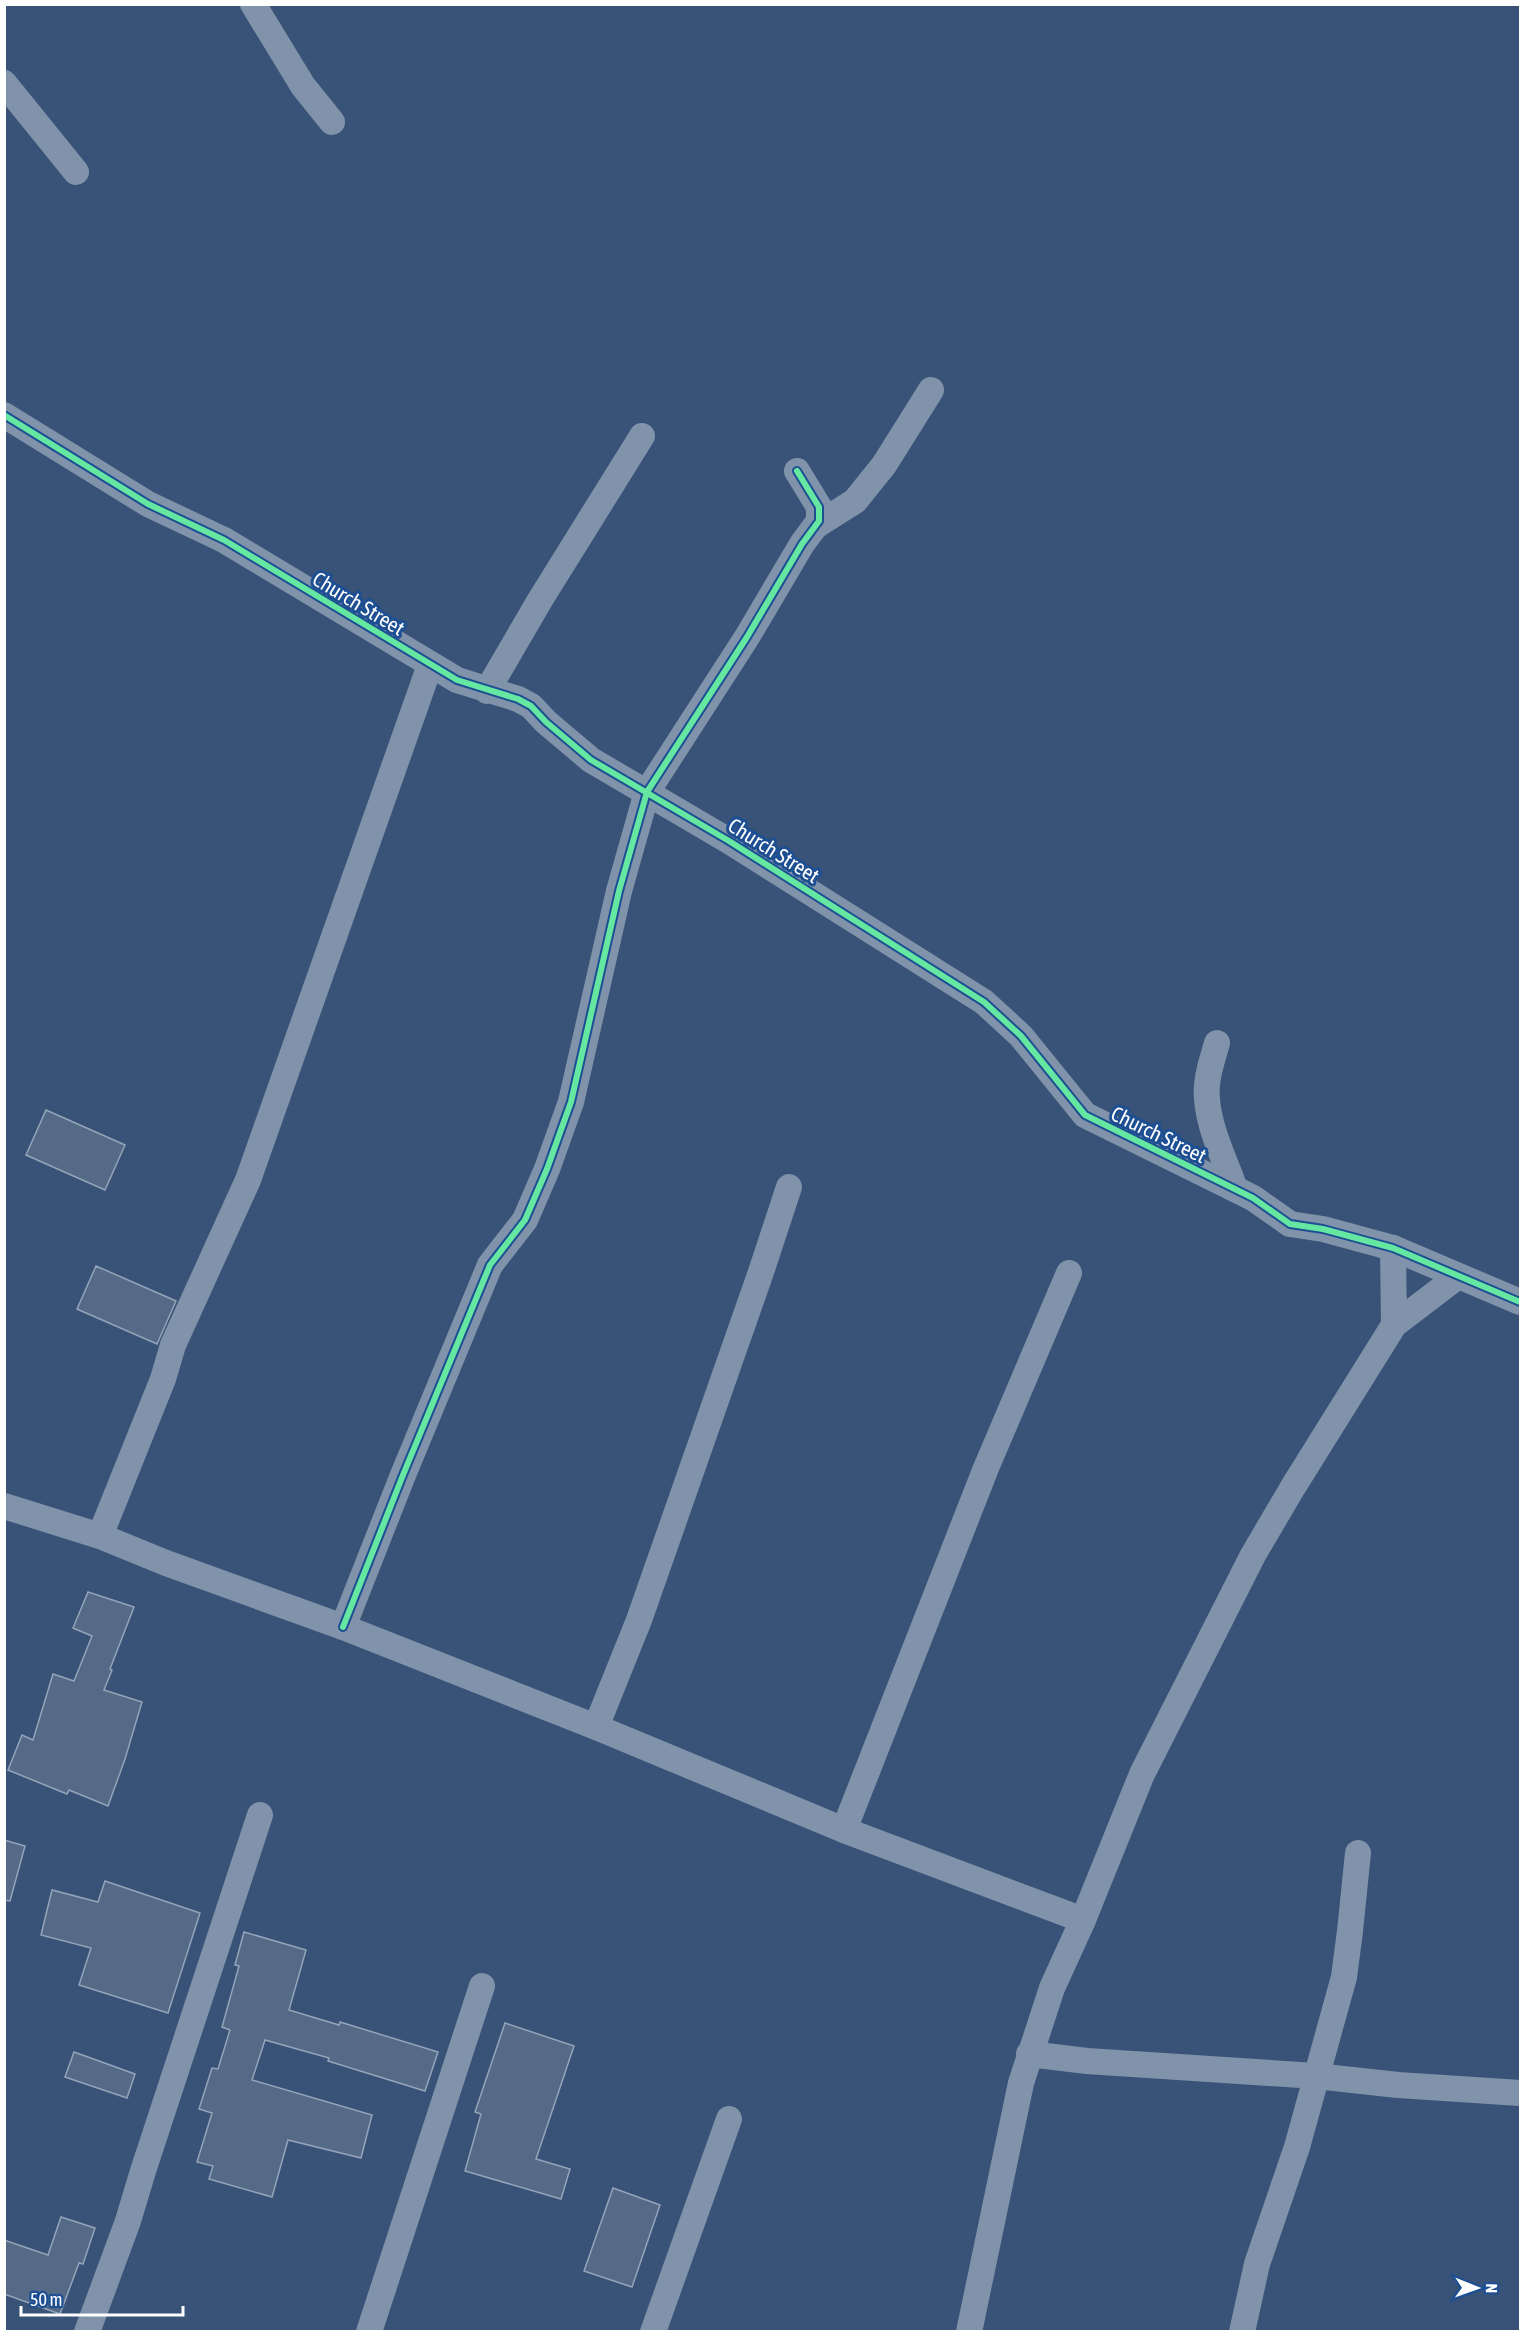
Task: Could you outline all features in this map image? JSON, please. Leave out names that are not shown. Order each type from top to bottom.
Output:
[{"type":"street","points":[[253,4],[303,86],[332,122]]},
{"type":"street","points":[[4,83],[76,172]]},
{"type":"street","points":[[817,525],[855,501],[884,465],[931,390]]},
{"type":"street","name":"Church Street","points":[[4,415],[148,504],[224,540],[456,680],[518,699],[531,706],[546,722],[591,760],[647,792],[984,1002],[1021,1036],[1085,1116],[1253,1198],[1290,1224],[1323,1229],[1393,1248],[1521,1302]]},
{"type":"street","points":[[487,691],[540,600],[642,436]]},
{"type":"street","points":[[343,1626],[490,1265],[525,1220],[547,1169],[571,1102],[619,891],[647,792],[747,637],[802,544],[817,525],[820,517],[819,507],[797,471]]},
{"type":"street","points":[[100,1536],[163,1379],[174,1345],[248,1180],[430,664]]},
{"type":"street","points":[[1217,1043],[1208,1077],[1207,1098],[1215,1135],[1235,1189]]},
{"type":"street","points":[[596,1727],[639,1620],[789,1187]]},
{"type":"street","points":[[1393,1248],[1394,1325]]},
{"type":"street","points":[[844,1830],[986,1468],[1069,1273]]},
{"type":"street","points":[[969,2331],[1029,2054],[1052,1988],[1083,1920],[1142,1774],[1253,1556],[1293,1487],[1394,1325],[1457,1276]]},
{"type":"street","points":[[4,1506],[100,1536],[166,1563],[343,1626],[596,1727],[844,1830],[1083,1920]]},
{"type":"street","points":[[87,2331],[128,2221],[260,1815]]},
{"type":"street","points":[[1242,2331],[1257,2264],[1297,2147],[1344,1977],[1358,1853]]},
{"type":"street","points":[[369,2331],[482,1986]]},
{"type":"street","points":[[1029,2054],[1087,2061],[1316,2076],[1398,2085],[1521,2093]]},
{"type":"street","points":[[653,2331],[729,2119]]},
{"type":"building","points":[[46,1110],[125,1145],[105,1190],[26,1155]]},
{"type":"building","points":[[96,1266],[176,1301],[157,1344],[77,1309]]},
{"type":"building","points":[[88,1592],[134,1607],[104,1690],[142,1702],[108,1806],[69,1790],[67,1794],[8,1770],[22,1735],[33,1740],[53,1674],[74,1681],[92,1636],[73,1628]]},
{"type":"building","points":[[4,1840],[25,1846],[10,1901],[4,1900]]},
{"type":"building","points":[[105,1881],[200,1913],[168,2013],[79,1985],[91,1948],[41,1935],[52,1890],[98,1902]]},
{"type":"building","points":[[244,1932],[306,1950],[289,2010],[339,2025],[340,2022],[438,2052],[425,2091],[328,2061],[329,2058],[265,2040],[252,2080],[372,2115],[361,2158],[288,2140],[272,2197],[209,2179],[213,2166],[197,2162],[212,2113],[199,2109],[212,2068],[218,2069],[230,2030],[222,2027],[239,1966],[235,1965]]},
{"type":"building","points":[[505,2023],[574,2046],[536,2159],[570,2169],[561,2199],[465,2171],[481,2114],[475,2112]]},
{"type":"building","points":[[74,2052],[135,2074],[127,2098],[65,2077]]},
{"type":"building","points":[[613,2188],[660,2205],[632,2287],[584,2271]]},
{"type":"building","points":[[61,2217],[95,2228],[83,2264],[79,2263],[60,2314],[4,2294],[4,2240],[48,2255]]},
{"type":"cycle path","points":[[4,415],[148,504],[224,540],[457,680],[518,699],[531,706],[546,722],[591,760],[729,841],[984,1002],[1021,1036],[1085,1115],[1253,1198],[1290,1224],[1323,1229],[1393,1248],[1520,1302]]},
{"type":"cycle path","points":[[343,1627],[490,1265],[525,1220],[547,1169],[571,1102],[619,891],[647,792],[747,637],[802,544],[819,521],[819,507],[797,471]]}]
